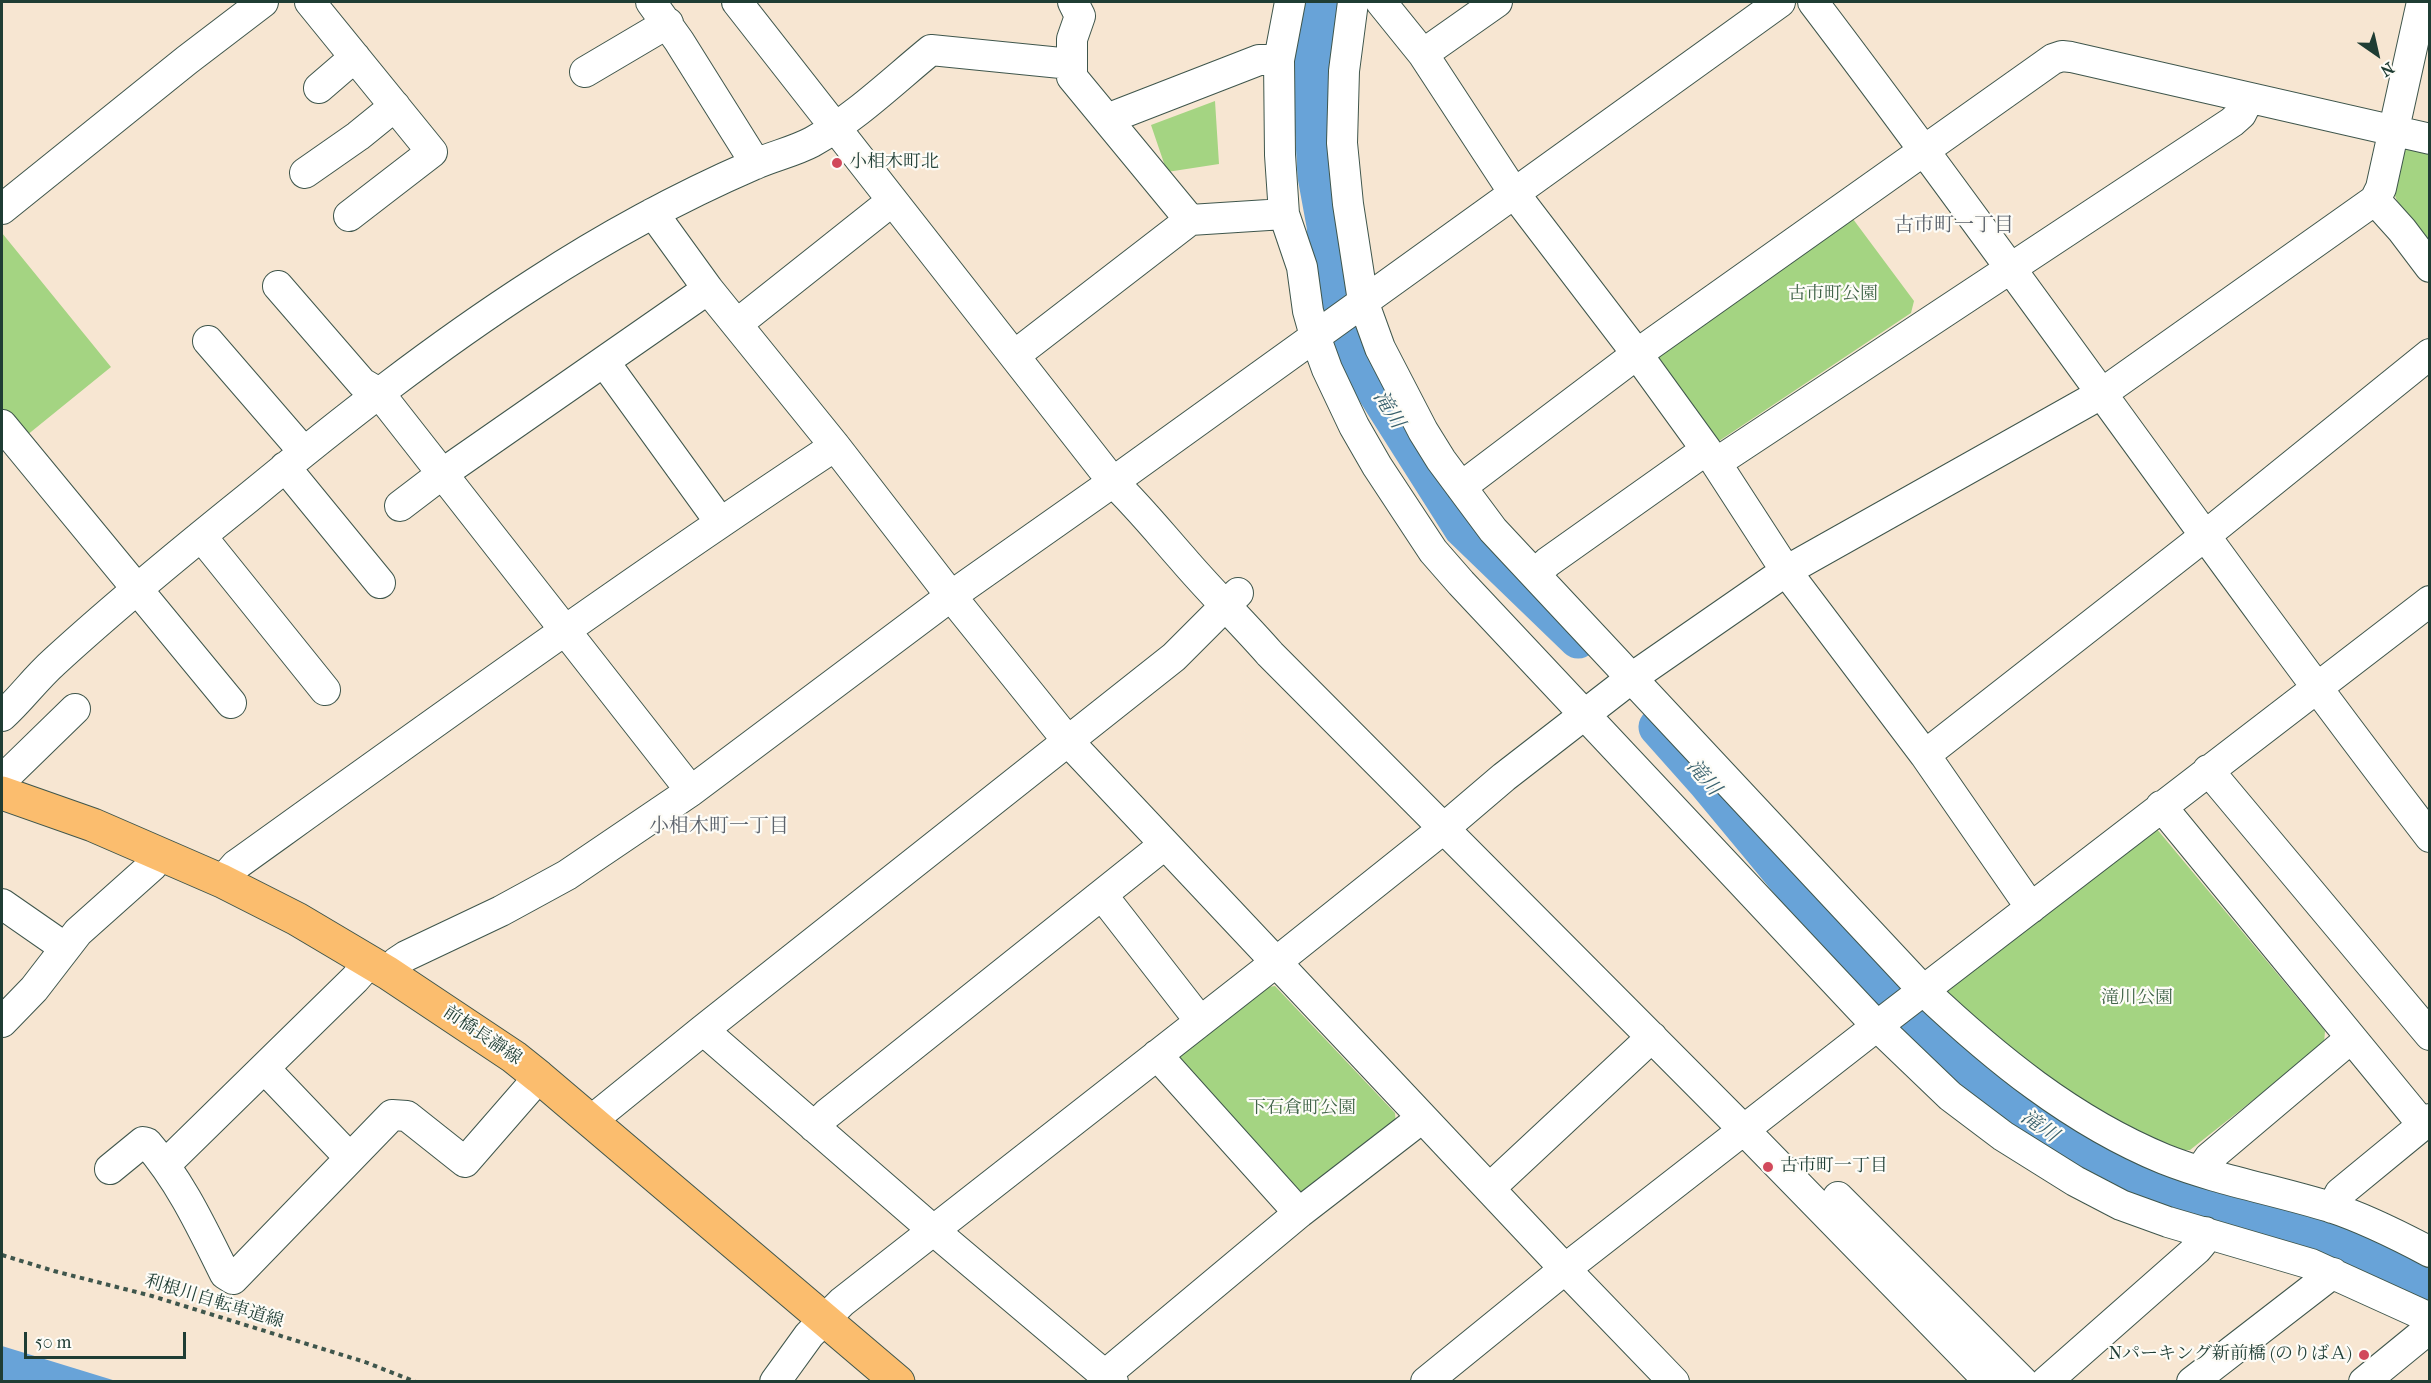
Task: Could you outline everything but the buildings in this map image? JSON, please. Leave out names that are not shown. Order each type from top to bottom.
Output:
[{"type":"main road","name":"前橋長瀞線","points":[[2,793],[93,825],[222,881],[297,919],[379,968],[514,1057],[592,1120],[898,1382]]},
{"type":"street","points":[[2,209],[263,2]]},
{"type":"street","points":[[310,2],[432,152],[349,216]]},
{"type":"street","points":[[737,2],[1016,355],[1113,482],[1146,515],[1182,559],[1232,599],[1270,654],[1451,823],[1753,1124],[2023,1382]]},
{"type":"street","points":[[1290,2],[1279,60],[1280,155],[1284,214],[1302,267],[1308,311],[1318,334],[1327,369],[1354,426],[1400,503],[1433,550],[1588,712],[1877,1026],[1950,1096],[2037,1159],[2121,1205],[2311,1264],[2430,1318]]},
{"type":"street","points":[[1353,2],[1344,71],[1342,143],[1347,204],[1360,304],[1409,404],[1441,460],[1493,530],[1923,990],[1992,1053],[2066,1107],[2134,1145],[2200,1171],[2332,1208],[2430,1252]]},
{"type":"street","points":[[1381,2],[1423,54],[1514,193],[1637,354],[1711,457],[1786,572],[1925,755],[2031,908]]},
{"type":"street","points":[[1423,54],[1497,2]]},
{"type":"street","points":[[166,1164],[355,980],[501,911],[567,875],[691,791],[951,596],[1780,2]]},
{"type":"street","points":[[1813,2],[1926,151],[2315,688],[2430,837]]},
{"type":"street","points":[[775,1382],[824,1319],[933,1230],[1275,963],[1451,823],[1504,777],[1630,679],[1786,572],[2101,394],[2375,200],[2381,188],[2422,2]]},
{"type":"street","points":[[1084,6],[1072,39],[1072,77],[1190,220]]},
{"type":"street","points":[[585,72],[659,12],[756,164]]},
{"type":"street","points":[[2,716],[52,664],[201,536],[379,393],[533,284],[653,213],[756,164],[789,153],[835,127],[931,51],[1071,64]]},
{"type":"street","points":[[1461,487],[1637,354],[2053,59],[2062,56],[2430,139]]},
{"type":"street","points":[[319,88],[355,57]]},
{"type":"street","points":[[1107,119],[1259,60],[1279,60]]},
{"type":"street","points":[[1534,574],[1548,562],[1711,457],[2011,269],[2232,122],[2241,114],[2249,98]]},
{"type":"street","points":[[305,173],[395,106]]},
{"type":"street","points":[[2375,200],[2402,230],[2430,267]]},
{"type":"street","points":[[737,324],[892,201]]},
{"type":"street","points":[[653,213],[708,289],[836,446],[951,596],[1067,740],[1275,963],[1674,1382]]},
{"type":"street","points":[[1016,355],[1190,220],[1284,214]]},
{"type":"street","points":[[278,286],[362,382],[379,393],[691,791]]},
{"type":"street","points":[[400,506],[442,474],[708,289]]},
{"type":"street","points":[[208,341],[295,460],[380,583]]},
{"type":"street","points":[[1925,755],[2206,535],[2430,354]]},
{"type":"street","points":[[604,363],[720,522]]},
{"type":"street","points":[[2,425],[231,703]]},
{"type":"street","points":[[222,881],[236,865],[563,630],[720,522],[836,446]]},
{"type":"street","points":[[201,536],[325,690]]},
{"type":"street","points":[[592,1120],[1174,657],[1232,599]]},
{"type":"street","points":[[1426,1382],[1565,1269],[1923,990],[2430,602]]},
{"type":"street","points":[[2,780],[75,709]]},
{"type":"street","points":[[2208,770],[2430,1035]]},
{"type":"street","points":[[2161,806],[2350,1038],[2426,1122],[2340,1193],[2332,1208]]},
{"type":"street","points":[[1451,823],[1652,1037],[1753,1124],[1990,1382]]},
{"type":"street","points":[[814,1127],[827,1114],[1164,845]]},
{"type":"street","points":[[2,1022],[34,989],[64,947],[78,932],[152,866],[160,855]]},
{"type":"street","points":[[1102,895],[1200,1021]]},
{"type":"street","points":[[2,904],[64,947]]},
{"type":"street","points":[[703,1030],[933,1230],[1109,1378],[1299,1213],[1422,1118]]},
{"type":"street","points":[[1490,1188],[1652,1037]]},
{"type":"street","points":[[2200,1171],[2209,1158],[2350,1038]]},
{"type":"street","points":[[1157,1055],[1299,1213]]},
{"type":"street","points":[[264,1068],[349,1157]]},
{"type":"street","points":[[110,1169],[143,1142],[147,1143],[166,1164],[190,1203],[225,1274],[232,1279],[386,1119],[397,1114],[407,1116],[465,1162],[539,1077]]},
{"type":"street","points":[[2046,1382],[2197,1249],[2202,1243],[2205,1232]]},
{"type":"street","points":[[2192,1382],[2333,1273]]},
{"type":"street","points":[[2364,1382],[2430,1328]]},
{"type":"path","name":"利根川自転車道線","points":[[2,1255],[152,1296],[365,1362],[416,1382]]},
{"type":"green space","points":[[1215,101],[1219,164],[1167,172],[1151,125]]},
{"type":"green space","points":[[2413,146],[2429,149],[2429,245],[2397,201],[2394,193],[2403,152]]},
{"type":"green space","name":"古市町公園","points":[[1853,219],[1914,301],[1911,313],[1719,441],[1653,353]]},
{"type":"green space","points":[[2,233],[111,367],[21,440],[2,417]]},
{"type":"green space","name":"滝川公園","points":[[2156,828],[2325,1031],[2324,1044],[2190,1150],[2170,1150],[2101,1122],[1942,993]]},
{"type":"green space","name":"下石倉町公園","points":[[1275,986],[1395,1113],[1396,1125],[1305,1197],[1292,1196],[1175,1058],[1263,988]]},
{"type":"water","points":[[2,1346],[116,1381],[2,1381]]},
{"type":"waterway","name":"滝川","points":[[1323,2],[1314,49],[1313,104],[1317,176],[1326,225],[1331,285],[1349,348],[1463,528],[1578,639]]},
{"type":"waterway","name":"滝川","points":[[1658,727],[1707,782],[1824,923],[1921,1025],[1986,1089],[2056,1140],[2111,1167],[2166,1187],[2299,1227],[2384,1262],[2430,1288]]},
{"type":"place","name":"小相木町北","points":[[837,163]]},
{"type":"place","name":"古市町一丁目","points":[[1768,1167]]},
{"type":"place","name":"Nパーキング新前橋 (のりばＡ)","points":[[2364,1355]]},
{"type":"district","name":"古市町一丁目","points":[[1954,226]]},
{"type":"district","name":"小相木町一丁目","points":[[719,827]]}]
